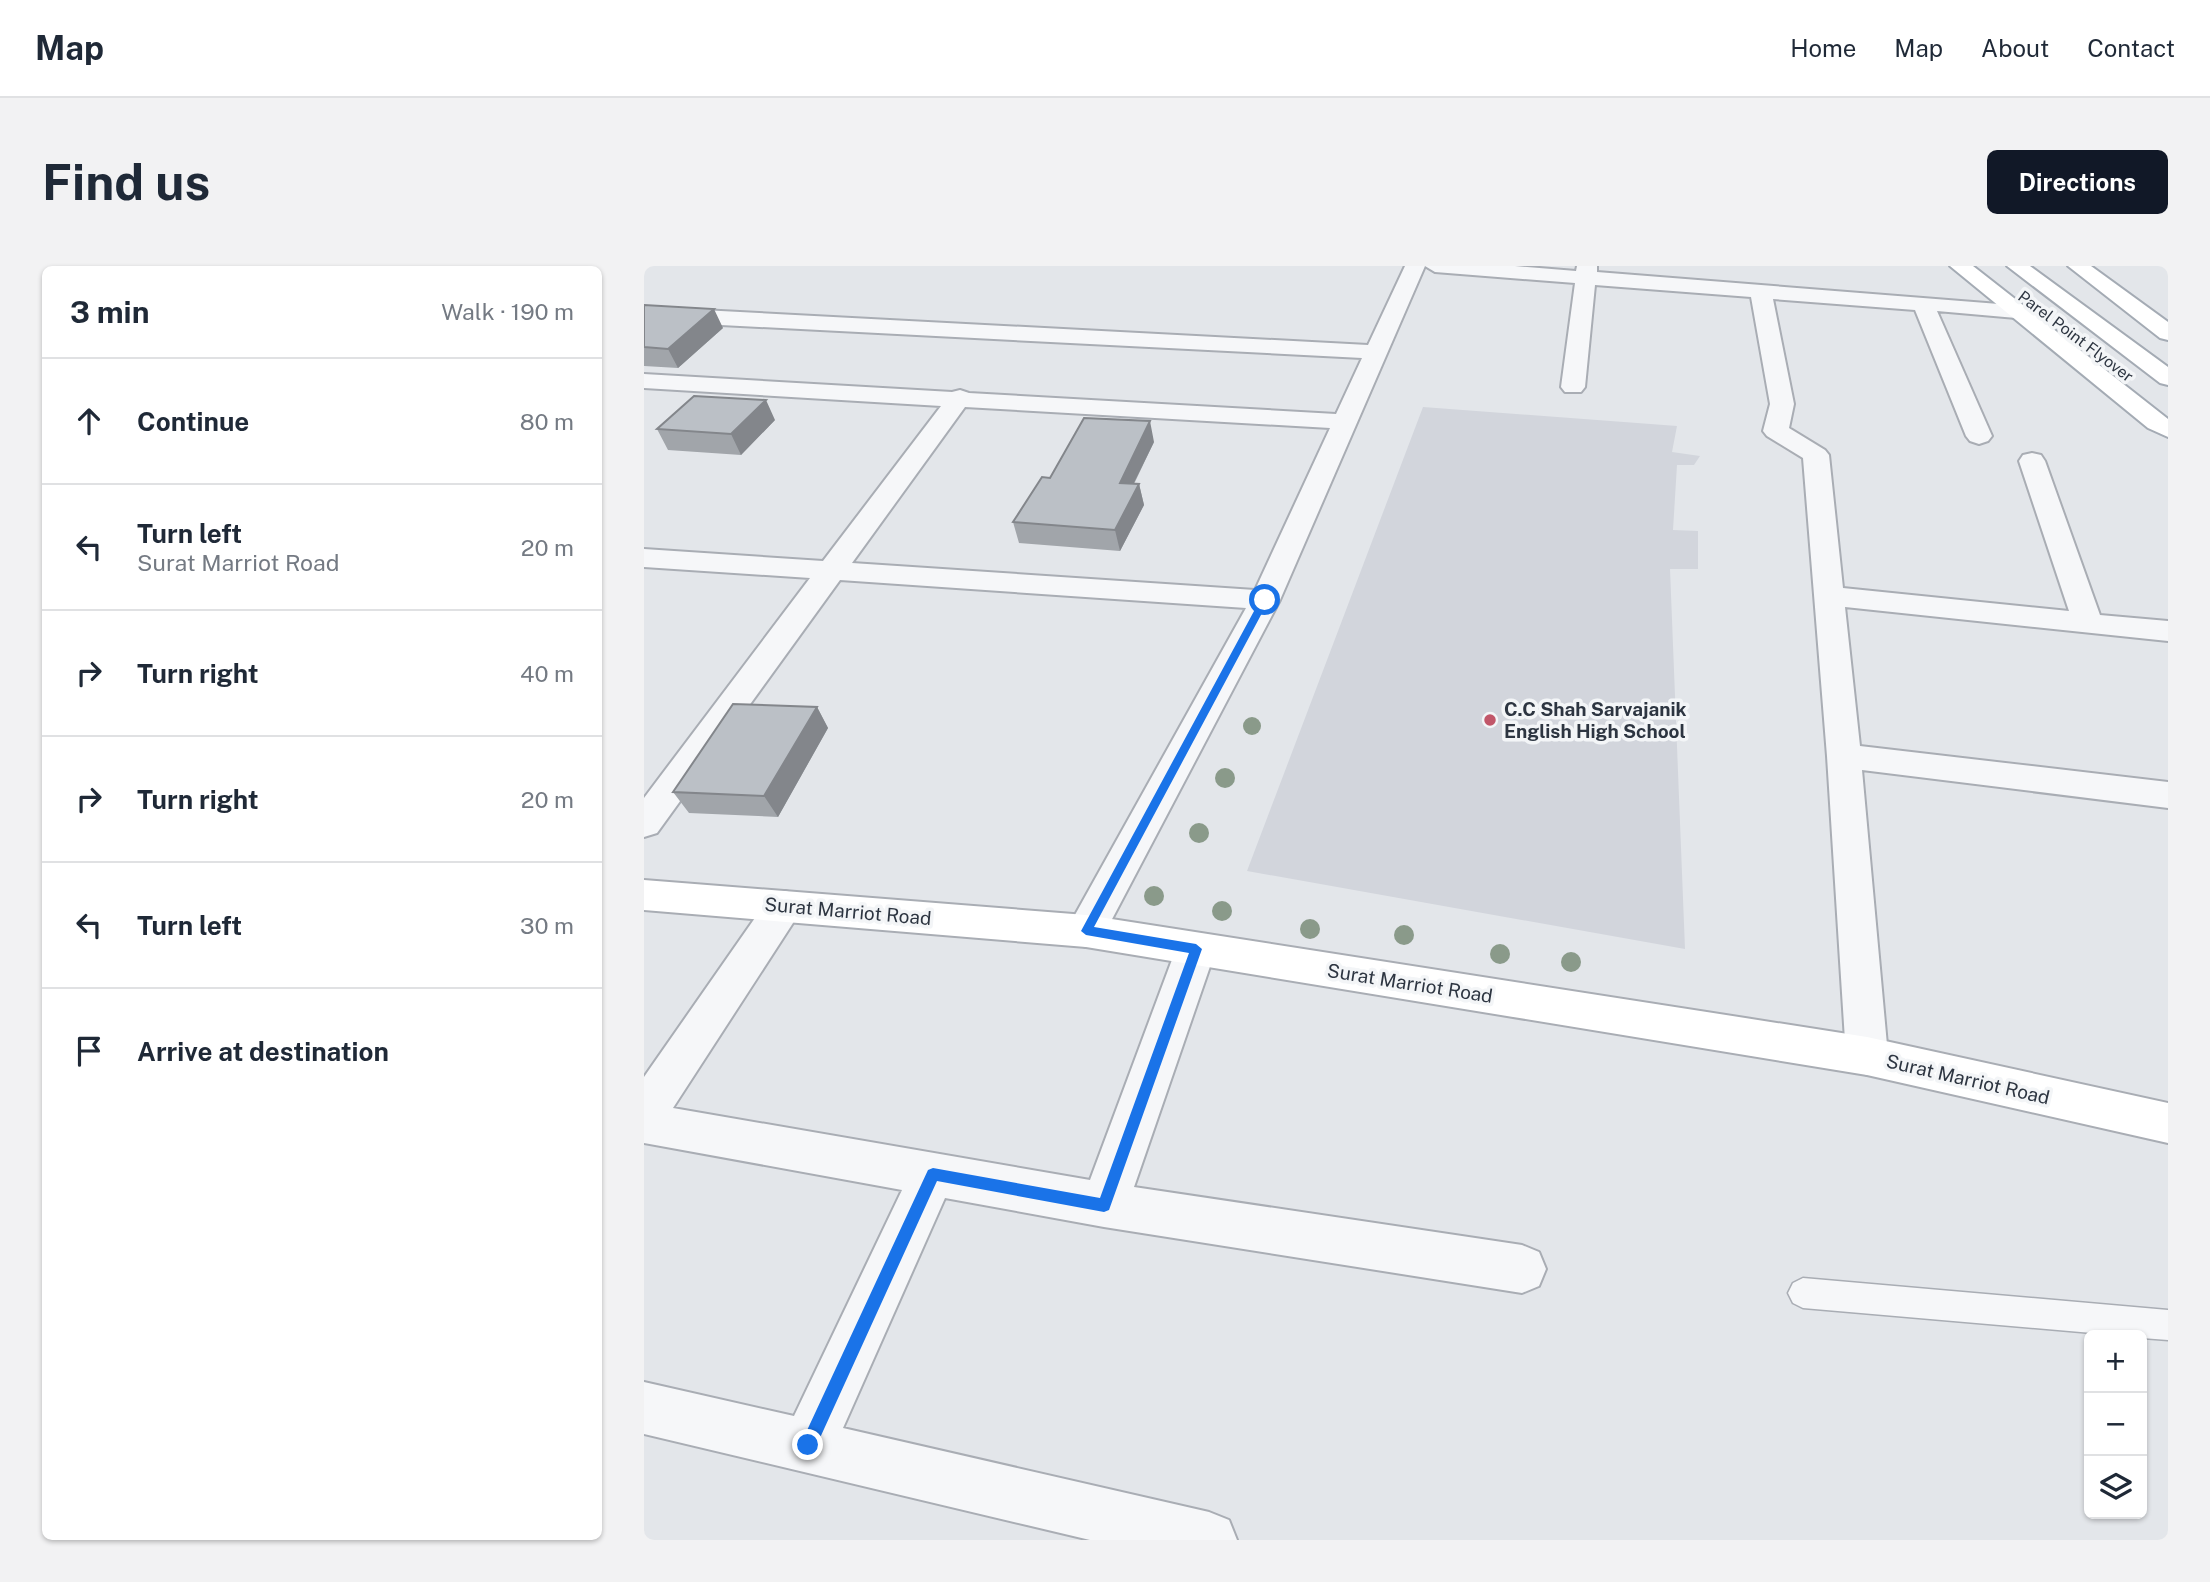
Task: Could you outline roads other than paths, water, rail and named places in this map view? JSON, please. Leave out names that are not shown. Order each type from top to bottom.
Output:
[{"type":"main road","points":[[1960,266],[2168,429]]},
{"type":"main road","name":"Parel Point Flyover","points":[[1985,266],[2168,407]]},
{"type":"main road","name":"Parel Point Flyover","points":[[2017,266],[2168,378]]},
{"type":"main road","points":[[2078,266],[2168,333]]},
{"type":"main road","name":"Surat Marriot Road","points":[[644,895],[1086,931],[1867,1056],[2168,1124]]},
{"type":"street","points":[[1086,931],[1265,600],[1415,266]]},
{"type":"street","points":[[1435,266],[1586,272],[1761,291],[2016,310]]},
{"type":"street","points":[[1573,387],[1586,272]]},
{"type":"street","points":[[1761,291],[1782,404],[1776,431],[1816,455],[1844,756],[1867,1056]]},
{"type":"street","points":[[1923,303],[1979,436]]},
{"type":"street","points":[[644,314],[1377,352]]},
{"type":"street","points":[[644,381],[960,397],[1347,422]]},
{"type":"street","points":[[644,824],[960,397]]},
{"type":"street","points":[[2032,461],[2088,623]]},
{"type":"street","points":[[644,558],[1265,600]]},
{"type":"street","points":[[1829,596],[2168,631]]},
{"type":"street","points":[[1844,756],[2168,795]]},
{"type":"street","points":[[644,1114],[785,906]]},
{"type":"street","points":[[1104,1205],[1196,949]]},
{"type":"street","points":[[644,1122],[1104,1205],[1522,1269]]},
{"type":"street","points":[[808,1445],[933,1174]]},
{"type":"street","points":[[644,1408],[1209,1540]]},
{"type":"lane","points":[[1803,1293],[2168,1325]]},
{"type":"place","name":"C.C Shah Sarvajanik English High School","points":[[1490,720]]}]
